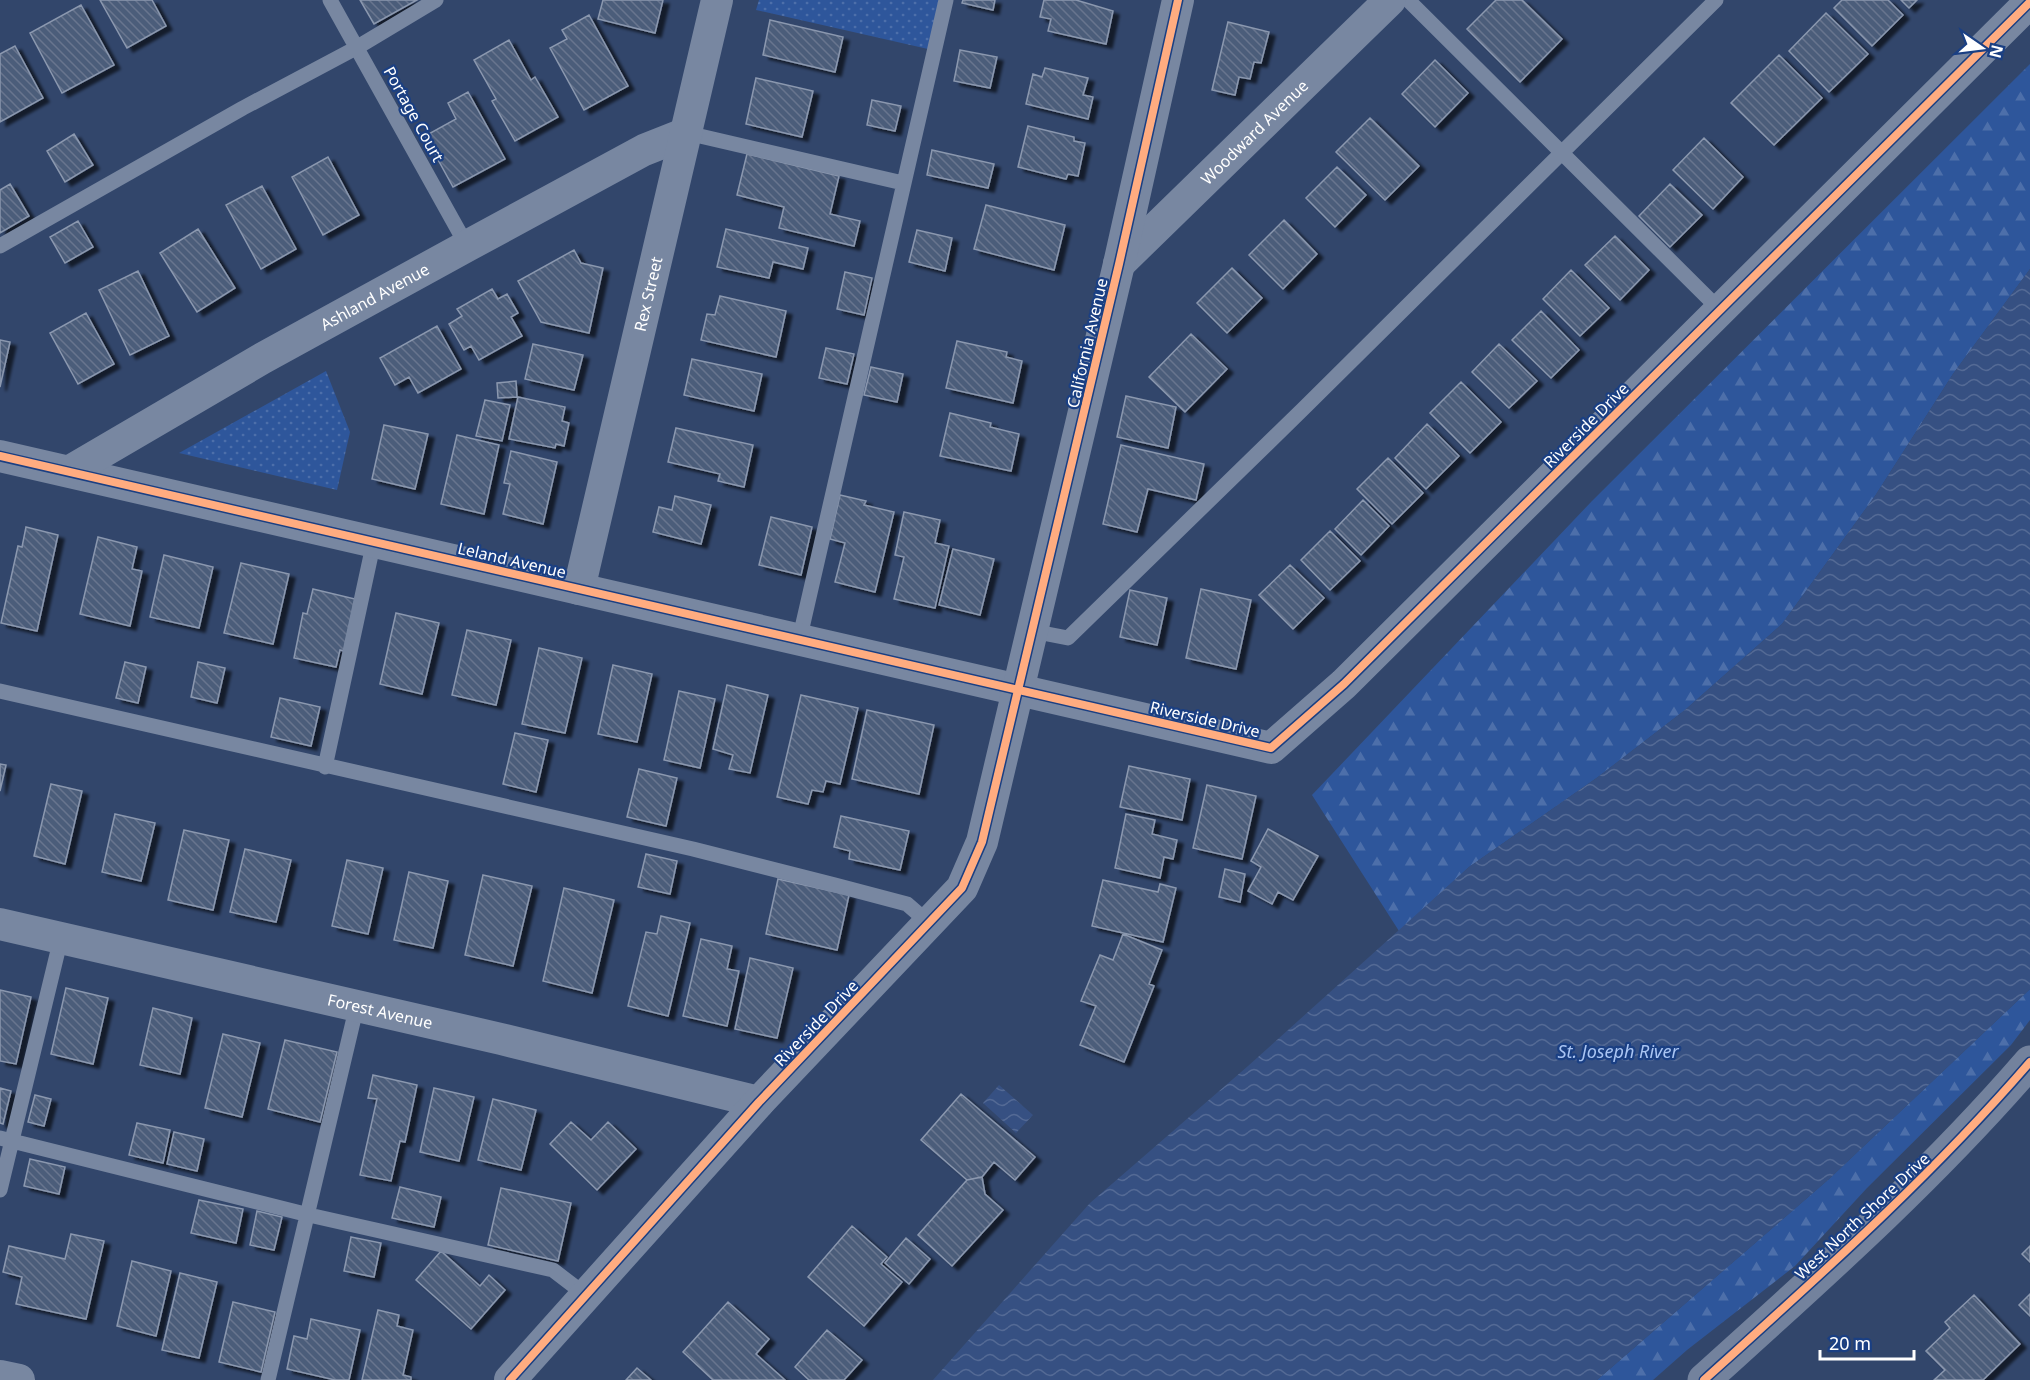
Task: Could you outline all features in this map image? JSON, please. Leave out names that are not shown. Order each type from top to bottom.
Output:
[{"type":"street","name":"Rex Street","points":[[579,589],[717,0]]},
{"type":"street","name":"California Avenue","points":[[1017,690],[1119,264],[1178,0]]},
{"type":"street","name":"Woodward Avenue","points":[[1119,264],[1390,0]]},
{"type":"street","name":"Riverside Drive","points":[[510,1380],[759,1102],[962,888],[982,842],[1017,690],[1271,748],[1344,684],[2030,2]]},
{"type":"street","name":"Ashland Avenue","points":[[70,471],[263,358],[467,246],[644,150],[687,134]]},
{"type":"street","name":"Leland Avenue","points":[[0,456],[1017,690]]},
{"type":"street","name":"Forest Avenue","points":[[0,924],[357,1005],[759,1102]]},
{"type":"street","name":"West North Shore Drive","points":[[1704,1380],[1892,1209],[1968,1133],[2030,1062]]},
{"type":"street","points":[[0,1376],[19,1380]]},
{"type":"lane","name":"Portage Court","points":[[330,0],[467,246]]},
{"type":"lane","points":[[0,246],[243,108],[356,48],[436,0]]},
{"type":"lane","points":[[799,640],[946,0]]},
{"type":"lane","points":[[1408,0],[1720,310]]},
{"type":"lane","points":[[1032,631],[1068,638],[1303,410],[1716,0]]},
{"type":"lane","points":[[687,134],[903,183]]},
{"type":"lane","points":[[325,767],[374,541]]},
{"type":"lane","points":[[0,691],[325,767],[693,849],[907,903],[930,924]]},
{"type":"lane","points":[[0,1190],[6,1140],[61,938]]},
{"type":"lane","points":[[268,1380],[357,1005]]},
{"type":"lane","points":[[6,1140],[309,1215],[553,1270],[587,1296]]},
{"type":"green space","points":[[759,0],[940,0],[928,49],[756,10]]},
{"type":"green space","points":[[2030,64],[2030,269],[1953,374],[1875,496],[1782,624],[1685,710],[1598,777],[1469,867],[1399,931],[1312,795],[1592,501]]},
{"type":"green space","points":[[326,371],[350,432],[337,490],[179,453]]},
{"type":"green space","points":[[2030,989],[2030,1020],[2011,1045],[1867,1188],[1795,1266],[1687,1350],[1653,1380],[1597,1380],[1829,1179]]},
{"type":"water","name":"St. Joseph River","points":[[2030,269],[2030,989],[1829,1179],[1597,1380],[933,1380],[1090,1203],[1248,1066],[1469,867],[1598,777],[1685,710],[1782,624],[1875,496],[1953,374]]},
{"type":"water","points":[[999,1085],[1033,1115],[1016,1133],[983,1103]]},
{"type":"building","points":[[100,0],[152,0],[166,26],[127,48]]},
{"type":"building","points":[[360,0],[417,0],[374,24]]},
{"type":"building","points":[[603,0],[663,0],[655,33],[598,19]]},
{"type":"building","points":[[963,0],[995,0],[993,10],[962,3]]},
{"type":"building","points":[[1044,0],[1076,0],[1113,11],[1106,44],[1048,31],[1051,19],[1040,17]]},
{"type":"building","points":[[1496,0],[1522,0],[1562,39],[1520,82],[1467,29]]},
{"type":"building","points":[[1842,0],[1888,0],[1903,15],[1872,46],[1834,8]]},
{"type":"building","points":[[1901,0],[1917,0],[1909,8]]},
{"type":"building","points":[[81,5],[114,65],[62,93],[30,33]]},
{"type":"building","points":[[1826,13],[1868,54],[1829,92],[1789,51]]},
{"type":"building","points":[[589,15],[628,86],[584,110],[550,48],[567,39],[562,30]]},
{"type":"building","points":[[770,20],[843,37],[835,72],[763,55]]},
{"type":"building","points":[[1228,22],[1269,32],[1261,63],[1254,62],[1250,79],[1239,77],[1235,95],[1212,90]]},
{"type":"building","points":[[509,40],[531,80],[535,77],[558,117],[515,141],[492,101],[496,99],[474,60]]},
{"type":"building","points":[[15,46],[43,98],[0,122],[0,54]]},
{"type":"building","points":[[960,50],[997,57],[990,88],[954,81]]},
{"type":"building","points":[[1779,55],[1822,98],[1774,145],[1731,103]]},
{"type":"building","points":[[1435,60],[1468,93],[1435,127],[1402,94]]},
{"type":"building","points":[[1045,68],[1088,78],[1083,95],[1093,97],[1088,119],[1026,104],[1033,74],[1042,77]]},
{"type":"building","points":[[756,78],[813,91],[802,137],[746,124]]},
{"type":"building","points":[[468,92],[505,159],[453,187],[425,136],[456,119],[448,103]]},
{"type":"building","points":[[872,100],[901,106],[895,131],[867,125]]},
{"type":"building","points":[[1370,118],[1419,166],[1385,200],[1336,152]]},
{"type":"building","points":[[1028,126],[1074,137],[1074,141],[1085,143],[1078,176],[1068,174],[1066,179],[1018,167]]},
{"type":"building","points":[[74,134],[93,165],[65,182],[47,151]]},
{"type":"building","points":[[1704,138],[1743,177],[1713,209],[1673,170]]},
{"type":"building","points":[[932,150],[994,164],[988,188],[927,175]]},
{"type":"building","points":[[747,154],[839,176],[830,214],[860,221],[854,246],[779,228],[784,207],[737,195]]},
{"type":"building","points":[[328,157],[359,215],[323,235],[292,177]]},
{"type":"building","points":[[1337,167],[1366,195],[1335,227],[1306,198]]},
{"type":"building","points":[[10,184],[29,216],[0,233],[0,190]]},
{"type":"building","points":[[1670,184],[1702,215],[1670,247],[1639,216]]},
{"type":"building","points":[[262,186],[296,249],[261,269],[226,205]]},
{"type":"building","points":[[986,205],[1065,225],[1054,270],[974,249]]},
{"type":"building","points":[[1284,220],[1317,254],[1283,289],[1249,255]]},
{"type":"building","points":[[78,221],[93,247],[65,263],[50,237]]},
{"type":"building","points":[[198,229],[235,288],[197,312],[160,253]]},
{"type":"building","points":[[726,229],[808,248],[803,269],[773,262],[769,278],[717,267]]},
{"type":"building","points":[[917,230],[952,238],[945,271],[909,262]]},
{"type":"building","points":[[1615,236],[1649,270],[1620,300],[1585,265]]},
{"type":"building","points":[[574,250],[581,263],[603,268],[589,333],[541,322],[518,281]]},
{"type":"building","points":[[1232,268],[1262,298],[1227,333],[1197,303]]},
{"type":"building","points":[[1571,270],[1609,308],[1580,336],[1543,299]]},
{"type":"building","points":[[138,271],[169,336],[130,355],[99,290]]},
{"type":"building","points":[[845,272],[872,278],[864,315],[837,309]]},
{"type":"building","points":[[492,289],[498,299],[507,294],[518,313],[511,317],[522,336],[479,360],[471,346],[464,350],[449,324],[462,316],[457,309]]},
{"type":"building","points":[[720,296],[786,311],[776,357],[701,340],[707,314],[715,315]]},
{"type":"building","points":[[1541,311],[1579,350],[1551,378],[1512,340]]},
{"type":"building","points":[[86,313],[114,364],[78,384],[50,333]]},
{"type":"building","points":[[437,326],[461,369],[418,393],[409,377],[395,385],[380,358]]},
{"type":"building","points":[[1191,334],[1227,369],[1185,412],[1149,377]]},
{"type":"building","points":[[0,340],[10,342],[0,387]]},
{"type":"building","points":[[957,341],[1007,352],[1006,357],[1022,361],[1013,403],[946,388]]},
{"type":"building","points":[[533,344],[583,355],[574,390],[525,379]]},
{"type":"building","points":[[1499,344],[1537,381],[1509,408],[1472,372]]},
{"type":"building","points":[[826,348],[854,354],[847,384],[819,378]]},
{"type":"building","points":[[692,359],[762,374],[754,411],[684,395]]},
{"type":"building","points":[[871,367],[903,374],[897,402],[864,395]]},
{"type":"building","points":[[516,381],[517,397],[498,398],[497,383]]},
{"type":"building","points":[[1461,382],[1501,422],[1470,453],[1430,413]]},
{"type":"building","points":[[1126,396],[1176,407],[1168,448],[1117,437]]},
{"type":"building","points":[[518,397],[565,407],[562,421],[569,423],[564,446],[556,444],[555,448],[509,439]]},
{"type":"building","points":[[485,400],[510,405],[502,441],[476,436]]},
{"type":"building","points":[[950,413],[991,423],[990,427],[1019,434],[1011,471],[940,456]]},
{"type":"building","points":[[1427,424],[1459,456],[1426,489],[1395,458]]},
{"type":"building","points":[[384,425],[428,434],[415,489],[372,479]]},
{"type":"building","points":[[676,428],[753,445],[744,487],[718,481],[720,474],[668,462]]},
{"type":"building","points":[[457,435],[499,445],[484,514],[441,504]]},
{"type":"building","points":[[1121,445],[1204,464],[1196,500],[1148,489],[1137,532],[1103,524]]},
{"type":"building","points":[[511,451],[557,462],[543,524],[503,514],[510,484],[504,483]]},
{"type":"building","points":[[1388,458],[1423,493],[1392,524],[1357,489]]},
{"type":"building","points":[[840,495],[866,501],[864,505],[894,512],[875,592],[835,582],[845,543],[830,539]]},
{"type":"building","points":[[675,496],[711,505],[701,544],[653,532],[659,507],[672,510]]},
{"type":"building","points":[[1363,500],[1389,526],[1361,555],[1335,529]]},
{"type":"building","points":[[904,512],[940,520],[935,543],[949,546],[935,608],[894,599],[904,557],[895,555]]},
{"type":"building","points":[[771,517],[812,527],[801,575],[759,565]]},
{"type":"building","points":[[26,527],[58,535],[37,631],[1,623],[18,546],[22,547]]},
{"type":"building","points":[[1330,531],[1360,561],[1330,590],[1301,560]]},
{"type":"building","points":[[98,537],[137,547],[132,569],[142,571],[130,626],[80,614]]},
{"type":"building","points":[[953,549],[994,559],[980,615],[939,605]]},
{"type":"building","points":[[164,555],[213,567],[199,628],[150,617]]},
{"type":"building","points":[[241,563],[289,574],[273,644],[224,633]]},
{"type":"building","points":[[1290,565],[1324,598],[1293,629],[1259,595]]},
{"type":"building","points":[[313,589],[355,599],[344,651],[340,650],[336,667],[294,658],[303,613],[307,614]]},
{"type":"building","points":[[1201,589],[1251,600],[1236,669],[1186,658]]},
{"type":"building","points":[[1130,590],[1167,598],[1157,645],[1120,637]]},
{"type":"building","points":[[396,613],[439,623],[422,694],[380,684]]},
{"type":"building","points":[[467,630],[511,640],[496,705],[452,695]]},
{"type":"building","points":[[539,648],[582,658],[565,733],[522,724]]},
{"type":"building","points":[[125,662],[146,667],[138,703],[116,698]]},
{"type":"building","points":[[198,662],[225,668],[217,703],[191,697]]},
{"type":"building","points":[[613,665],[652,674],[637,742],[598,734]]},
{"type":"building","points":[[727,685],[768,695],[750,773],[729,769],[733,755],[713,749]]},
{"type":"building","points":[[679,691],[715,699],[700,768],[664,760]]},
{"type":"building","points":[[801,695],[858,708],[840,784],[826,781],[823,792],[812,790],[808,804],[777,797]]},
{"type":"building","points":[[280,698],[320,707],[311,746],[271,737]]},
{"type":"building","points":[[867,710],[934,725],[919,794],[852,779]]},
{"type":"building","points":[[515,733],[548,740],[536,792],[503,784]]},
{"type":"building","points":[[0,764],[6,765],[0,791]]},
{"type":"building","points":[[1129,766],[1190,779],[1182,820],[1120,807]]},
{"type":"building","points":[[639,769],[677,778],[666,826],[627,817]]},
{"type":"building","points":[[51,784],[82,791],[65,864],[34,856]]},
{"type":"building","points":[[1207,785],[1256,796],[1242,859],[1193,848]]},
{"type":"building","points":[[115,814],[155,823],[141,881],[102,872]]},
{"type":"building","points":[[1126,814],[1155,820],[1152,834],[1177,840],[1173,859],[1164,857],[1160,878],[1115,868]]},
{"type":"building","points":[[841,816],[909,831],[900,870],[849,859],[850,851],[834,847]]},
{"type":"building","points":[[1268,829],[1318,856],[1293,900],[1278,892],[1272,904],[1248,891],[1261,867],[1251,861]]},
{"type":"building","points":[[184,830],[229,840],[213,910],[168,900]]},
{"type":"building","points":[[245,849],[291,860],[276,922],[230,912]]},
{"type":"building","points":[[646,854],[677,861],[670,894],[638,887]]},
{"type":"building","points":[[347,860],[383,868],[368,934],[332,926]]},
{"type":"building","points":[[1225,869],[1245,874],[1240,902],[1219,897]]},
{"type":"building","points":[[409,872],[448,881],[433,948],[394,940]]},
{"type":"building","points":[[483,875],[532,886],[513,966],[465,955]]},
{"type":"building","points":[[778,879],[849,895],[837,950],[766,934]]},
{"type":"building","points":[[1103,880],[1158,892],[1160,884],[1176,888],[1163,942],[1092,926]]},
{"type":"building","points":[[564,888],[614,900],[592,993],[543,981]]},
{"type":"building","points":[[661,916],[690,923],[668,1016],[628,1006],[646,932],[657,934]]},
{"type":"building","points":[[1123,934],[1162,950],[1149,984],[1154,986],[1124,1062],[1080,1045],[1096,1006],[1081,1001],[1100,955],[1113,960]]},
{"type":"building","points":[[701,939],[732,946],[727,969],[739,971],[727,1026],[683,1016]]},
{"type":"building","points":[[750,958],[793,968],[777,1038],[735,1029]]},
{"type":"building","points":[[66,988],[108,998],[93,1064],[51,1054]]},
{"type":"building","points":[[0,990],[31,997],[16,1064],[0,1061]]},
{"type":"building","points":[[153,1008],[192,1018],[180,1074],[140,1065]]},
{"type":"building","points":[[223,1034],[260,1043],[242,1117],[205,1108]]},
{"type":"building","points":[[285,1040],[337,1052],[320,1122],[268,1109]]},
{"type":"building","points":[[373,1075],[417,1085],[405,1142],[400,1141],[391,1181],[360,1175],[377,1099],[368,1098]]},
{"type":"building","points":[[0,1088],[11,1091],[3,1124],[0,1123]]},
{"type":"building","points":[[434,1088],[474,1097],[459,1161],[420,1152]]},
{"type":"building","points":[[961,1094],[1035,1157],[1015,1180],[994,1162],[982,1177],[967,1180],[921,1140]]},
{"type":"building","points":[[35,1095],[51,1099],[44,1126],[28,1122]]},
{"type":"building","points":[[493,1099],[536,1110],[521,1170],[478,1160]]},
{"type":"building","points":[[571,1122],[591,1140],[608,1122],[636,1149],[597,1190],[550,1144]]},
{"type":"building","points":[[137,1123],[170,1130],[163,1163],[129,1155]]},
{"type":"building","points":[[174,1132],[204,1139],[197,1171],[167,1164]]},
{"type":"building","points":[[30,1159],[65,1167],[59,1194],[24,1186]]},
{"type":"building","points":[[982,1177],[985,1194],[1003,1210],[952,1266],[918,1235],[967,1180]]},
{"type":"building","points":[[400,1187],[441,1197],[434,1227],[392,1218]]},
{"type":"building","points":[[501,1188],[571,1203],[558,1261],[488,1245]]},
{"type":"building","points":[[199,1200],[243,1209],[236,1243],[191,1233]]},
{"type":"building","points":[[257,1211],[282,1217],[274,1250],[250,1245]]},
{"type":"building","points":[[852,1226],[887,1257],[881,1264],[902,1282],[864,1326],[808,1277]]},
{"type":"building","points":[[71,1234],[104,1241],[86,1319],[16,1304],[22,1277],[3,1272],[9,1246],[65,1259]]},
{"type":"building","points":[[351,1237],[381,1243],[374,1277],[344,1271]]},
{"type":"building","points":[[906,1238],[930,1259],[909,1284],[885,1263]]},
{"type":"building","points":[[2030,1246],[2030,1262],[2022,1254]]},
{"type":"building","points":[[441,1251],[480,1286],[489,1275],[505,1290],[471,1329],[416,1280]]},
{"type":"building","points":[[132,1261],[171,1271],[156,1336],[117,1326]]},
{"type":"building","points":[[180,1273],[217,1282],[199,1358],[162,1350]]},
{"type":"building","points":[[2030,1294],[2030,1316],[2019,1305]]},
{"type":"building","points":[[1974,1295],[2020,1344],[1983,1380],[1934,1380],[1945,1370],[1926,1351],[1950,1328],[1945,1322]]},
{"type":"building","points":[[233,1302],[275,1312],[261,1372],[219,1362]]},
{"type":"building","points":[[728,1302],[769,1339],[756,1354],[785,1380],[713,1380],[683,1352]]},
{"type":"building","points":[[378,1310],[399,1315],[397,1326],[413,1330],[403,1375],[411,1377],[411,1380],[362,1380]]},
{"type":"building","points":[[311,1319],[360,1330],[349,1380],[335,1380],[287,1369],[294,1336],[307,1339]]},
{"type":"building","points":[[827,1330],[862,1360],[844,1380],[809,1380],[795,1367]]},
{"type":"building","points":[[637,1368],[651,1380],[626,1380]]},
{"type":"cycle path","points":[[510,1380],[759,1102],[962,888],[982,842],[1119,264],[1178,0]]},
{"type":"cycle path","points":[[0,456],[1271,748],[1344,684],[2030,2]]},
{"type":"cycle path","points":[[1704,1380],[1913,1187],[2030,1062]]}]
